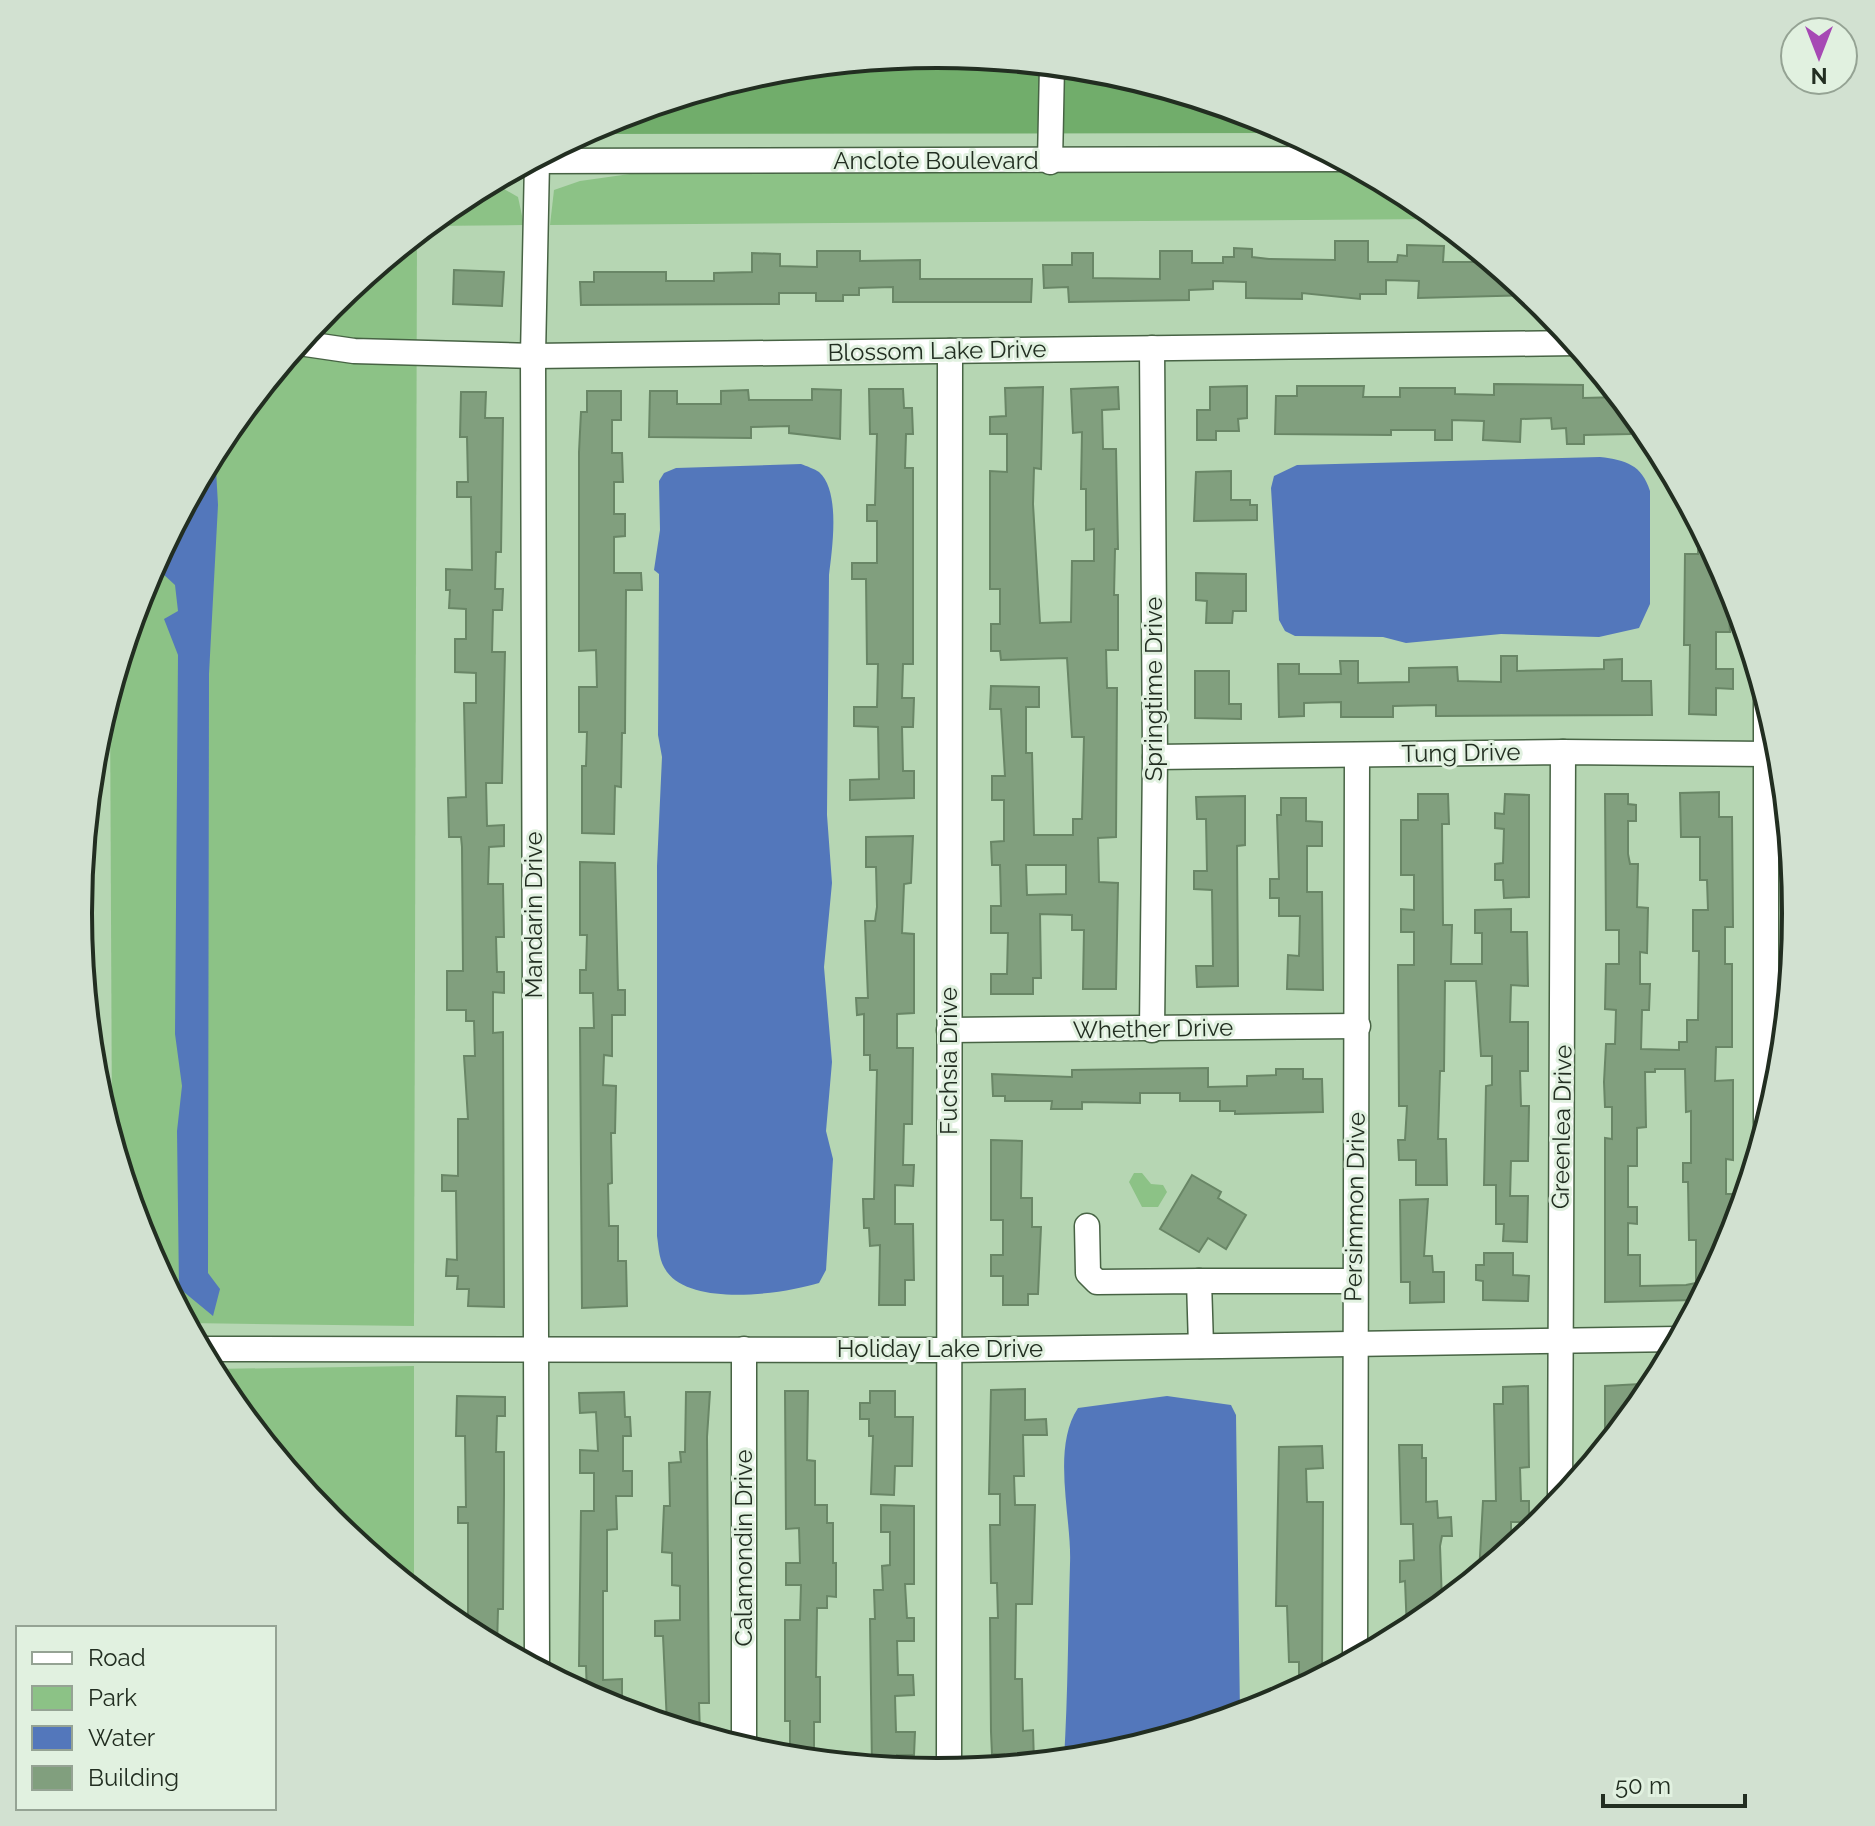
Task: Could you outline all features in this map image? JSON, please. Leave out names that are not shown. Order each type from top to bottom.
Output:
[{"type":"street","points":[[1050,162],[1052,76]]},
{"type":"street","name":"Anclote Boulevard","points":[[553,161],[1319,159]]},
{"type":"street","name":"Mandarin Drive","points":[[534,171],[537,1657]]},
{"type":"street","name":"Blossom Lake Drive","points":[[312,345],[354,351],[533,356],[1561,343]]},
{"type":"street","name":"Springtime Drive","points":[[1152,348],[1155,757],[1152,1030]]},
{"type":"street","name":"Fuchsia Drive","points":[[949,1758],[950,351]]},
{"type":"street","points":[[1766,748],[1766,1078]]},
{"type":"street","name":"Tung Drive","points":[[1155,757],[1563,752],[1766,754]]},
{"type":"street","name":"Greenlea Drive","points":[[1560,1484],[1563,752]]},
{"type":"street","name":"Persimmon Drive","points":[[1355,1648],[1353,1344],[1358,1026],[1357,755]]},
{"type":"street","name":"Whether Drive","points":[[949,1030],[1358,1026]]},
{"type":"street","points":[[1087,1226],[1088,1273],[1097,1282],[1354,1281]]},
{"type":"street","points":[[1199,1281],[1201,1346]]},
{"type":"street","name":"Holiday Lake Drive","points":[[215,1349],[950,1350],[1667,1339]]},
{"type":"street","name":"Calamondin Drive","points":[[744,1349],[744,1735]]},
{"type":"green space","points":[[938,68],[1048,75],[1102,84],[1209,113],[1263,133],[610,134],[666,113],[773,84],[827,75]]},
{"type":"green space","points":[[1330,165],[1419,219],[550,225],[554,190],[580,181],[644,172]]},
{"type":"green space","points":[[503,188],[518,197],[524,225],[446,226]]},
{"type":"green space","points":[[417,248],[414,1326],[200,1323],[180,1287],[137,1185],[112,1091],[110,743],[137,641],[180,539],[206,490],[267,399],[340,315]]},
{"type":"green space","points":[[1134,1173],[1142,1173],[1151,1184],[1163,1185],[1167,1192],[1158,1207],[1142,1207],[1129,1182]]},
{"type":"green space","points":[[414,1366],[414,1576],[340,1511],[302,1470],[267,1427],[227,1369]]},
{"type":"water","points":[[1600,457],[1632,465],[1647,482],[1650,491],[1650,604],[1639,628],[1599,637],[1501,634],[1406,643],[1383,637],[1295,636],[1285,631],[1279,620],[1271,488],[1274,476],[1297,465]]},
{"type":"water","points":[[801,464],[819,472],[826,481],[833,506],[829,575],[827,815],[832,883],[824,967],[832,1062],[826,1131],[833,1159],[826,1270],[819,1283],[803,1287],[762,1294],[717,1294],[680,1283],[667,1272],[657,1236],[657,866],[662,757],[658,735],[659,574],[654,570],[660,530],[659,481],[664,473],[676,468]]},
{"type":"water","points":[[216,474],[218,505],[209,674],[208,1273],[220,1289],[213,1316],[179,1285],[177,1131],[182,1086],[175,1034],[178,655],[164,619],[178,611],[175,585],[164,575]]},
{"type":"water","points":[[1167,1396],[1231,1405],[1236,1415],[1240,1702],[1156,1729],[1064,1748],[1070,1545],[1064,1463],[1070,1425],[1078,1408]]},
{"type":"building","points":[[1335,241],[1368,241],[1368,262],[1397,262],[1398,255],[1407,256],[1407,245],[1444,246],[1443,262],[1475,262],[1514,295],[1418,298],[1419,281],[1386,280],[1386,294],[1360,294],[1360,299],[1302,293],[1302,299],[1246,298],[1246,282],[1213,281],[1213,289],[1189,290],[1189,300],[1069,302],[1068,287],[1044,288],[1043,265],[1072,265],[1072,253],[1093,253],[1093,278],[1160,279],[1160,251],[1192,251],[1192,263],[1223,263],[1223,257],[1234,257],[1234,248],[1252,249],[1252,257],[1335,260]]},
{"type":"building","points":[[817,251],[860,251],[860,261],[920,260],[920,279],[1032,279],[1031,302],[893,302],[893,287],[859,288],[859,295],[843,295],[843,301],[816,301],[816,293],[779,293],[779,304],[581,305],[580,282],[594,282],[594,272],[666,272],[666,281],[714,281],[714,273],[752,272],[752,253],[780,254],[780,266],[817,267]]},
{"type":"building","points":[[454,270],[504,272],[502,306],[453,304]]},
{"type":"building","points":[[1494,384],[1583,385],[1583,398],[1607,397],[1630,434],[1584,435],[1584,444],[1567,444],[1566,428],[1552,429],[1551,418],[1521,419],[1520,442],[1483,440],[1484,421],[1452,420],[1452,440],[1435,440],[1435,430],[1391,430],[1391,435],[1275,434],[1276,396],[1297,396],[1297,386],[1364,386],[1363,397],[1400,397],[1400,388],[1455,388],[1455,394],[1494,395]]},
{"type":"building","points":[[1247,386],[1247,418],[1238,419],[1239,431],[1216,431],[1216,440],[1197,440],[1197,410],[1210,410],[1210,387]]},
{"type":"building","points":[[1043,387],[1041,469],[1034,468],[1033,504],[1040,623],[1071,622],[1072,561],[1094,561],[1094,529],[1086,530],[1086,489],[1081,489],[1082,432],[1073,433],[1071,389],[1118,387],[1119,409],[1102,410],[1103,449],[1116,449],[1118,549],[1115,549],[1114,595],[1118,595],[1118,650],[1106,650],[1107,688],[1117,688],[1116,837],[1098,838],[1099,882],[1118,883],[1116,989],[1083,989],[1084,930],[1072,930],[1072,915],[1040,914],[1041,978],[1033,978],[1033,994],[991,994],[991,974],[1007,974],[1008,933],[991,933],[991,906],[1001,906],[1000,865],[992,865],[991,842],[1004,841],[1004,800],[992,800],[992,776],[1005,776],[1001,709],[990,709],[991,686],[1039,687],[1039,707],[1026,707],[1026,753],[1032,753],[1034,835],[1073,835],[1073,819],[1082,819],[1084,737],[1072,737],[1067,658],[1001,660],[1000,651],[991,651],[991,624],[1000,624],[1000,589],[990,589],[990,471],[1007,472],[1007,434],[990,434],[990,417],[1006,416],[1005,388]],"holes":[[[1026,865],[1066,865],[1066,894],[1027,895]]]},
{"type":"building","points":[[812,389],[841,390],[840,439],[789,433],[789,426],[751,427],[751,438],[649,437],[650,391],[677,391],[677,404],[721,404],[721,391],[748,390],[749,400],[812,400]]},
{"type":"building","points":[[869,389],[903,389],[904,408],[912,408],[913,434],[906,434],[905,468],[913,468],[913,664],[903,664],[902,698],[914,698],[913,727],[902,727],[903,771],[914,771],[914,798],[850,800],[850,780],[879,779],[878,727],[854,726],[854,707],[877,707],[878,664],[867,664],[866,579],[852,579],[852,563],[877,563],[877,521],[867,521],[867,505],[875,505],[877,434],[870,434]]},
{"type":"building","points":[[587,391],[621,391],[621,420],[612,420],[612,453],[622,453],[623,482],[614,482],[614,514],[625,514],[625,536],[614,537],[614,573],[641,573],[642,590],[626,590],[625,733],[622,733],[621,787],[615,786],[614,834],[582,833],[582,766],[586,766],[587,732],[579,732],[579,687],[597,687],[596,650],[579,651],[579,452],[581,412],[587,412]]},
{"type":"building","points":[[461,392],[486,392],[485,418],[503,418],[501,552],[496,552],[495,589],[503,589],[502,610],[493,610],[492,652],[505,652],[502,783],[486,783],[487,826],[504,825],[504,846],[489,847],[488,884],[503,884],[504,937],[496,937],[497,972],[504,972],[504,993],[493,992],[493,1033],[503,1032],[504,1307],[468,1306],[469,1289],[457,1289],[458,1276],[446,1276],[447,1259],[457,1260],[456,1191],[442,1191],[442,1175],[458,1176],[458,1119],[468,1119],[464,1056],[475,1056],[474,1021],[466,1021],[466,1010],[447,1010],[447,971],[463,971],[462,847],[461,837],[449,837],[448,798],[466,797],[464,703],[476,703],[476,673],[455,672],[455,639],[466,639],[466,609],[449,608],[450,590],[446,590],[446,569],[472,570],[471,497],[457,497],[457,482],[468,482],[467,437],[460,437]]},
{"type":"building","points":[[1231,471],[1231,500],[1250,500],[1250,505],[1257,505],[1257,520],[1194,521],[1196,472]]},
{"type":"building","points":[[1698,546],[1729,619],[1730,632],[1716,632],[1716,669],[1733,669],[1733,689],[1716,688],[1716,715],[1689,714],[1690,645],[1684,645],[1685,554],[1698,554]]},
{"type":"building","points":[[1196,573],[1246,574],[1246,611],[1233,611],[1232,623],[1206,623],[1207,601],[1196,600]]},
{"type":"building","points":[[1501,656],[1517,656],[1517,671],[1604,669],[1604,660],[1622,659],[1622,681],[1651,681],[1652,715],[1436,716],[1436,705],[1393,706],[1393,717],[1341,717],[1341,702],[1304,703],[1304,716],[1279,717],[1278,664],[1299,664],[1299,674],[1341,674],[1340,661],[1358,661],[1358,683],[1409,682],[1409,668],[1457,667],[1458,681],[1501,682]]},
{"type":"building","points":[[1195,671],[1229,671],[1229,704],[1241,704],[1241,719],[1195,718]]},
{"type":"building","points":[[1719,792],[1719,817],[1732,817],[1733,927],[1725,927],[1725,964],[1732,964],[1732,1047],[1716,1047],[1715,1081],[1733,1080],[1733,1160],[1726,1159],[1726,1194],[1734,1195],[1718,1236],[1688,1300],[1605,1302],[1605,1138],[1612,1139],[1612,1107],[1605,1107],[1604,1082],[1606,1044],[1615,1044],[1616,1010],[1605,1009],[1606,964],[1619,964],[1619,930],[1606,930],[1605,794],[1628,794],[1628,804],[1636,805],[1636,821],[1628,821],[1628,854],[1630,864],[1638,864],[1637,907],[1648,908],[1647,953],[1640,952],[1640,984],[1650,984],[1649,1010],[1642,1010],[1641,1049],[1679,1050],[1679,1042],[1687,1042],[1687,1020],[1698,1020],[1699,951],[1693,951],[1693,910],[1708,910],[1707,880],[1700,880],[1700,837],[1681,837],[1680,793]],"holes":[[[1685,1069],[1686,1112],[1691,1111],[1691,1163],[1683,1163],[1683,1182],[1688,1182],[1689,1240],[1696,1240],[1696,1283],[1640,1286],[1640,1255],[1628,1255],[1628,1223],[1637,1224],[1637,1207],[1628,1207],[1628,1166],[1637,1166],[1637,1128],[1646,1127],[1645,1072]]]},
{"type":"building","points":[[1418,794],[1448,794],[1449,824],[1442,824],[1443,925],[1452,925],[1451,964],[1482,964],[1482,933],[1475,933],[1475,910],[1511,909],[1511,932],[1527,932],[1528,986],[1511,985],[1510,1022],[1528,1022],[1528,1071],[1520,1071],[1521,1106],[1529,1106],[1528,1161],[1511,1161],[1510,1196],[1528,1196],[1527,1242],[1503,1241],[1504,1224],[1496,1224],[1496,1185],[1484,1185],[1486,1086],[1492,1085],[1492,1056],[1481,1056],[1476,981],[1445,981],[1444,1071],[1440,1071],[1438,1139],[1446,1139],[1447,1185],[1416,1185],[1416,1160],[1399,1160],[1398,1140],[1405,1140],[1407,1106],[1399,1106],[1398,965],[1414,965],[1414,932],[1401,932],[1401,909],[1414,910],[1414,875],[1401,875],[1401,820],[1418,820]]},
{"type":"building","points":[[1505,794],[1529,795],[1529,897],[1504,898],[1503,880],[1495,880],[1495,864],[1503,863],[1504,829],[1495,828],[1495,813],[1504,814]]},
{"type":"building","points":[[1245,796],[1245,845],[1237,846],[1238,986],[1197,987],[1196,966],[1213,966],[1212,890],[1194,889],[1194,871],[1207,871],[1206,819],[1197,819],[1196,797]]},
{"type":"building","points":[[1281,798],[1306,798],[1306,821],[1322,822],[1322,846],[1307,846],[1307,892],[1322,892],[1323,990],[1287,989],[1288,955],[1299,956],[1300,916],[1279,916],[1279,898],[1270,898],[1270,879],[1279,879],[1277,815],[1281,815]]},
{"type":"building","points":[[913,836],[911,883],[904,884],[902,933],[914,934],[914,1013],[897,1014],[897,1048],[913,1048],[912,1124],[904,1124],[903,1165],[914,1165],[913,1186],[895,1185],[895,1224],[913,1224],[914,1280],[905,1280],[905,1305],[879,1305],[880,1245],[870,1246],[869,1228],[864,1228],[863,1199],[874,1199],[877,1070],[870,1070],[870,1055],[864,1055],[864,1014],[857,1015],[856,998],[868,998],[865,921],[875,921],[877,907],[876,867],[866,867],[866,837]]},
{"type":"building","points":[[580,862],[615,863],[618,990],[625,990],[625,1015],[612,1015],[612,1056],[604,1055],[603,1085],[616,1086],[615,1133],[611,1133],[612,1183],[608,1184],[609,1226],[618,1226],[618,1261],[626,1261],[627,1306],[582,1308],[580,1028],[594,1028],[593,993],[580,993],[580,970],[586,970],[587,935],[580,935]]},
{"type":"building","points":[[1208,1068],[1208,1087],[1247,1086],[1247,1076],[1276,1075],[1276,1069],[1303,1069],[1303,1079],[1322,1079],[1323,1112],[1235,1114],[1235,1111],[1220,1111],[1220,1101],[1180,1101],[1180,1093],[1140,1093],[1140,1103],[1082,1102],[1082,1109],[1051,1109],[1052,1101],[1005,1101],[1005,1096],[993,1096],[992,1074],[1072,1077],[1072,1070]]},
{"type":"building","points":[[991,1140],[1022,1141],[1021,1198],[1032,1198],[1032,1227],[1041,1227],[1038,1294],[1028,1294],[1028,1305],[1003,1305],[1003,1276],[991,1276],[991,1255],[1003,1255],[1003,1220],[991,1220]]},
{"type":"building","points":[[1192,1175],[1221,1192],[1218,1198],[1246,1215],[1226,1249],[1208,1238],[1199,1252],[1160,1229]]},
{"type":"building","points":[[1428,1199],[1424,1256],[1432,1256],[1433,1272],[1444,1272],[1444,1302],[1410,1303],[1410,1282],[1401,1282],[1400,1200]]},
{"type":"building","points":[[1484,1253],[1513,1253],[1513,1275],[1529,1276],[1528,1301],[1483,1300],[1483,1281],[1476,1280],[1476,1265],[1484,1265]]},
{"type":"building","points":[[1639,1384],[1605,1431],[1605,1386]]},
{"type":"building","points":[[1528,1386],[1529,1467],[1520,1468],[1521,1501],[1529,1501],[1529,1517],[1523,1522],[1511,1522],[1511,1533],[1480,1560],[1483,1501],[1496,1501],[1494,1404],[1503,1404],[1503,1387]]},
{"type":"building","points":[[1025,1389],[1025,1420],[1046,1419],[1047,1435],[1023,1435],[1024,1476],[1014,1476],[1015,1505],[1035,1505],[1032,1604],[1016,1604],[1015,1679],[1022,1679],[1023,1731],[1033,1730],[1034,1752],[1004,1755],[992,1754],[991,1732],[990,1618],[998,1618],[997,1583],[991,1583],[990,1525],[1000,1525],[1000,1494],[989,1494],[991,1390]]},
{"type":"building","points":[[785,1391],[808,1391],[807,1460],[815,1461],[815,1505],[827,1505],[827,1523],[833,1523],[833,1563],[836,1563],[836,1597],[827,1596],[827,1608],[817,1608],[816,1677],[820,1677],[820,1722],[814,1722],[814,1749],[790,1745],[790,1721],[785,1721],[785,1620],[800,1620],[801,1585],[786,1585],[786,1563],[800,1563],[799,1528],[786,1529]]},
{"type":"building","points":[[870,1391],[895,1391],[895,1417],[913,1417],[912,1466],[895,1466],[894,1495],[871,1494],[873,1436],[869,1436],[869,1419],[860,1419],[860,1403],[870,1403]]},
{"type":"building","points":[[624,1392],[625,1417],[630,1417],[631,1436],[623,1436],[623,1471],[632,1471],[632,1496],[616,1496],[617,1529],[607,1530],[607,1591],[603,1591],[603,1680],[622,1679],[622,1697],[587,1681],[586,1666],[579,1666],[581,1511],[594,1511],[594,1473],[580,1473],[580,1450],[598,1451],[596,1412],[580,1413],[579,1393]]},
{"type":"building","points":[[686,1392],[710,1392],[707,1437],[709,1703],[699,1703],[700,1723],[667,1713],[663,1636],[655,1636],[655,1621],[680,1620],[680,1586],[672,1585],[672,1553],[662,1552],[664,1506],[670,1506],[669,1463],[681,1462],[680,1452],[685,1452]]},
{"type":"building","points":[[457,1396],[505,1397],[505,1416],[497,1416],[496,1452],[504,1452],[503,1609],[498,1609],[497,1634],[468,1616],[468,1523],[458,1523],[458,1507],[466,1507],[465,1436],[456,1436]]},
{"type":"building","points":[[1399,1445],[1422,1445],[1422,1458],[1426,1458],[1426,1502],[1437,1501],[1438,1518],[1451,1517],[1452,1536],[1442,1536],[1440,1546],[1442,1591],[1406,1616],[1405,1581],[1400,1582],[1400,1561],[1414,1560],[1413,1524],[1401,1524]]},
{"type":"building","points":[[1322,1446],[1323,1468],[1306,1469],[1307,1502],[1323,1502],[1322,1665],[1299,1677],[1299,1662],[1289,1662],[1287,1606],[1276,1606],[1279,1447]]},
{"type":"building","points":[[881,1505],[914,1506],[914,1584],[905,1584],[907,1618],[914,1618],[914,1641],[897,1641],[898,1675],[913,1675],[914,1695],[895,1696],[896,1732],[915,1732],[914,1755],[872,1755],[870,1619],[875,1619],[874,1590],[883,1590],[882,1566],[890,1565],[890,1532],[881,1532]]}]
